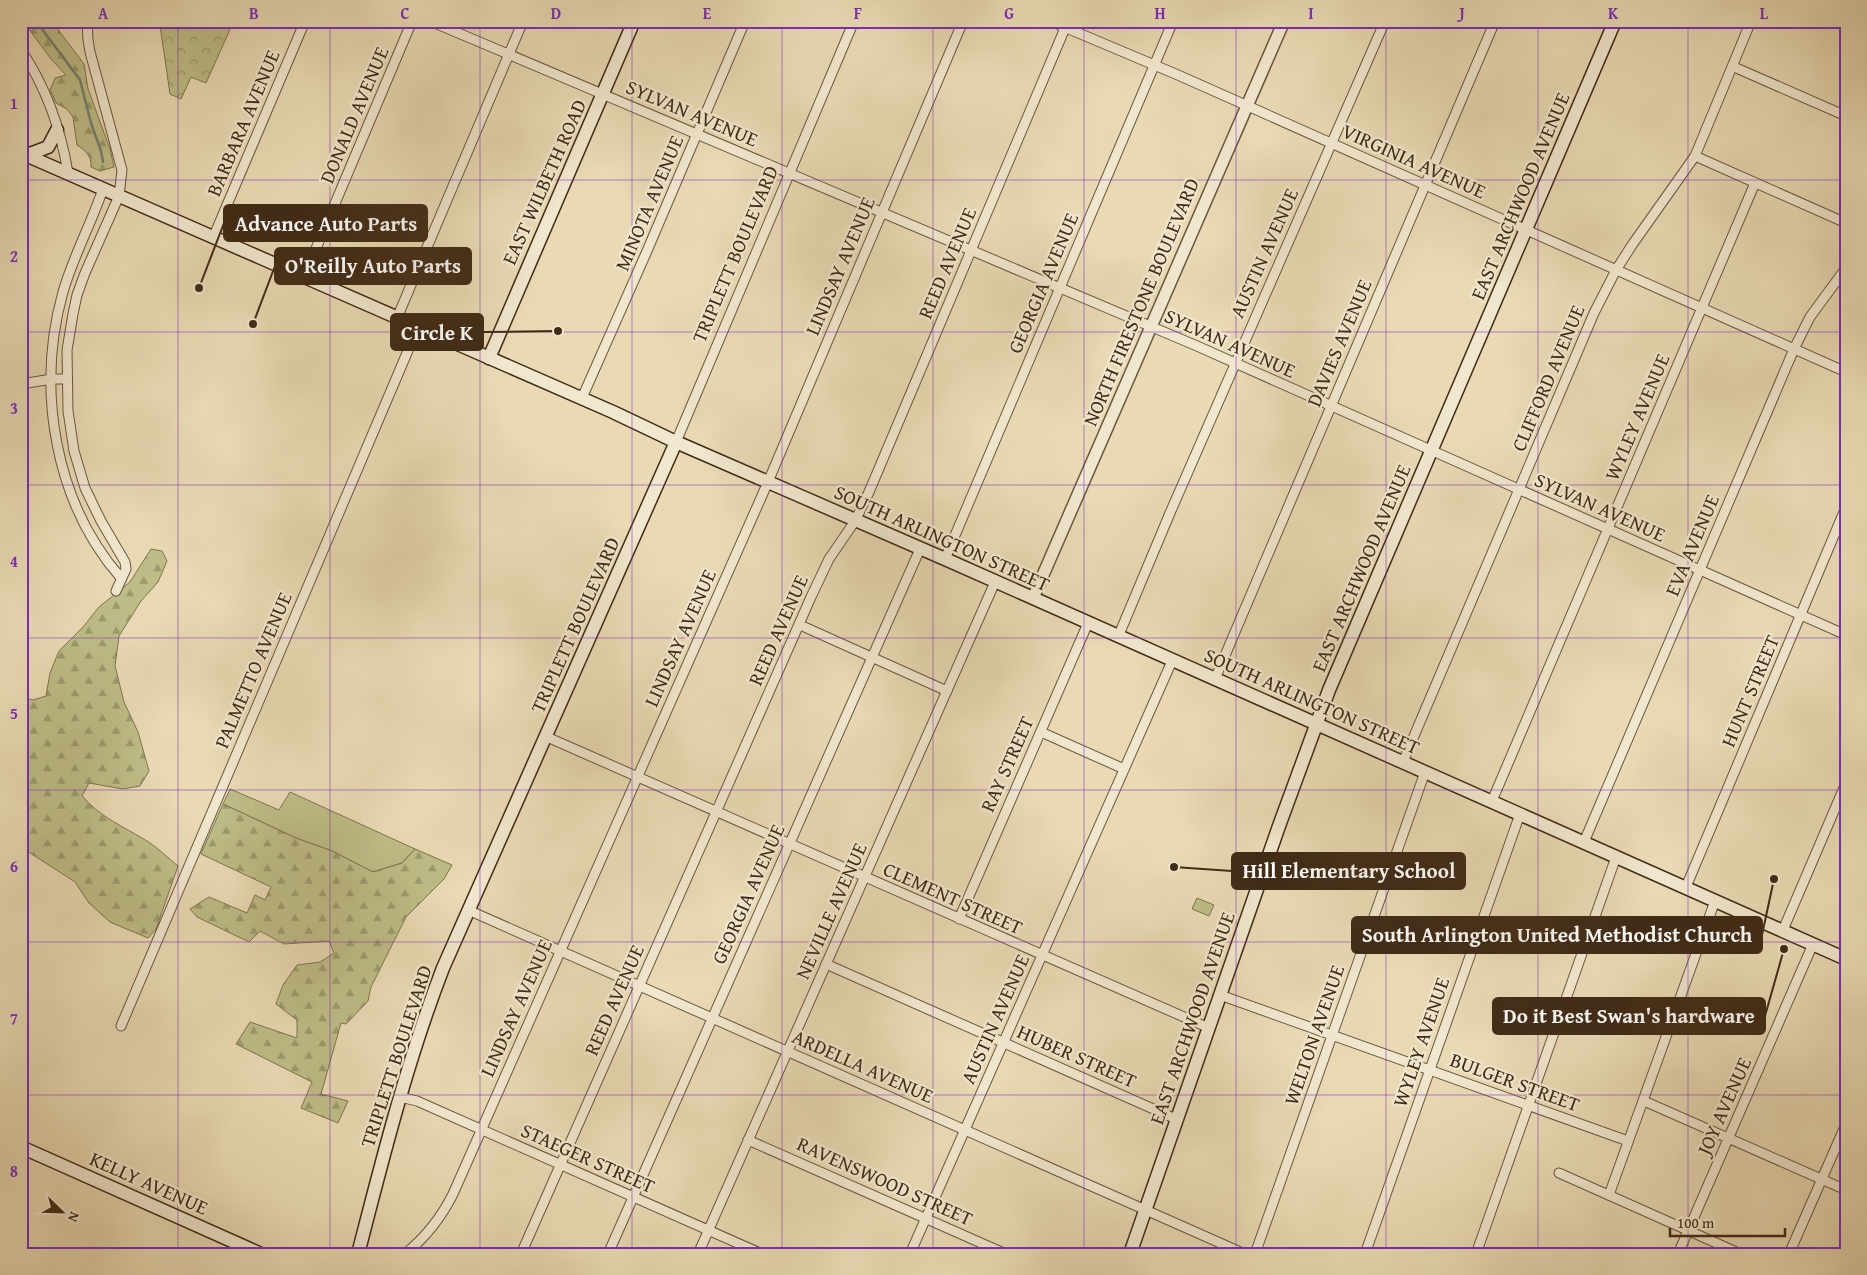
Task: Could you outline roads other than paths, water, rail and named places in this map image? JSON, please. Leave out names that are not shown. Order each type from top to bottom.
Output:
[{"type":"main road","name":"EAST WILBETH ROAD","points":[[489,358],[634,21]]},
{"type":"main road","name":"EAST ARCHWOOD AVENUE","points":[[1130,1254],[1316,724],[1616,21]]},
{"type":"main road","points":[[24,154],[48,147],[58,130]]},
{"type":"main road","name":"SOUTH ARLINGTON STREET","points":[[24,154],[582,398],[676,442],[945,559],[1846,959]]},
{"type":"main road","name":"TRIPLETT BOULEVARD","points":[[358,1254],[400,1096],[428,1007],[468,910],[547,737],[676,442]]},
{"type":"main road","name":"KELLY AVENUE","points":[[21,1147],[261,1254]]},
{"type":"street","points":[[88,21],[90,52],[122,170],[119,196],[77,295],[67,350],[66,379],[70,431],[85,488],[125,562],[126,569],[116,591]]},
{"type":"street","name":"BARBARA AVENUE","points":[[213,238],[305,21]]},
{"type":"street","name":"DONALD AVENUE","points":[[304,277],[412,21]]},
{"type":"street","name":"SYLVAN AVENUE","points":[[430,21],[1060,287],[1846,634]]},
{"type":"street","points":[[397,318],[523,21]]},
{"type":"street","name":"MINOTA AVENUE","points":[[582,398],[698,134],[745,21]]},
{"type":"street","name":"TRIPLETT BOULEVARD","points":[[676,442],[854,21]]},
{"type":"street","name":"LINDSAY AVENUE","points":[[405,1254],[422,1239],[445,1210],[768,482],[963,21]]},
{"type":"street","name":"VIRGINIA AVENUE","points":[[1050,21],[1067,24],[1154,65],[1846,372]]},
{"type":"street","name":"GEORGIA AVENUE","points":[[945,559],[1173,21]]},
{"type":"street","name":"NORTH FIRESTONE BOULEVARD","points":[[1033,598],[1284,21]]},
{"type":"street","name":"AUSTIN AVENUE","points":[[1118,636],[1385,21]]},
{"type":"street","name":"DAVIES AVENUE","points":[[1215,679],[1495,21]]},
{"type":"street","name":"CLIFFORD AVENUE","points":[[1403,762],[1594,314],[1616,270],[1638,235],[1695,156],[1752,21]]},
{"type":"street","name":"REED AVENUE","points":[[520,1254],[823,570],[855,521],[1067,24]]},
{"type":"street","points":[[21,50],[44,90],[63,144],[68,173]]},
{"type":"street","points":[[1734,67],[1846,116]]},
{"type":"street","points":[[1695,156],[1846,223]]},
{"type":"street","name":"WYLEY AVENUE","points":[[1492,801],[1755,183]]},
{"type":"street","points":[[103,189],[63,292],[52,345],[52,400],[56,437],[74,501],[96,544],[108,563],[122,578]]},
{"type":"street","name":"EVA AVENUE","points":[[1584,842],[1794,349],[1810,316],[1846,268]]},
{"type":"street","name":"PALMETTO AVENUE","points":[[121,1026],[418,327]]},
{"type":"street","points":[[21,384],[52,379],[66,379]]},
{"type":"street","name":"HUNT STREET","points":[[1686,888],[1846,507]]},
{"type":"street","name":"GEORGIA AVENUE","points":[[608,1254],[920,549]]},
{"type":"street","name":"NEVILLE AVENUE","points":[[698,1254],[995,582]]},
{"type":"street","name":"RAY STREET","points":[[959,919],[1088,623]]},
{"type":"street","points":[[800,625],[947,691]]},
{"type":"street","name":"AUSTIN AVENUE","points":[[910,1254],[1172,661]]},
{"type":"street","points":[[1041,732],[1124,768]]},
{"type":"street","name":"CLEMENT STREET","points":[[547,737],[1208,1028]]},
{"type":"street","name":"WELTON AVENUE","points":[[1256,1254],[1425,772]]},
{"type":"street","points":[[1783,930],[1846,783]]},
{"type":"street","name":"WYLEY AVENUE","points":[[1365,1254],[1520,814]]},
{"type":"street","points":[[1476,1254],[1616,857]]},
{"type":"street","points":[[1609,1195],[1714,901]]},
{"type":"street","name":"ARDELLA AVENUE","points":[[468,910],[712,1020],[1245,1254]]},
{"type":"street","name":"JOY AVENUE","points":[[1678,1254],[1813,944]]},
{"type":"street","name":"HUBER STREET","points":[[826,964],[1176,1119]]},
{"type":"street","name":"BULGER STREET","points":[[1220,995],[1628,1141]]},
{"type":"street","name":"STAEGER STREET","points":[[400,1096],[417,1101],[762,1254]]},
{"type":"street","points":[[1644,1101],[1846,1190]]},
{"type":"street","points":[[1789,1254],[1846,1124]]},
{"type":"street","name":"RAVENSWOOD STREET","points":[[748,1140],[1006,1254]]},
{"type":"street","points":[[1559,1174],[1741,1254]]},
{"type":"waterway","points":[[36,21],[80,80],[103,162]]},
{"type":"place","name":"Advance Auto Parts","points":[[199,288]]},
{"type":"place","name":"O'Reilly Auto Parts","points":[[253,324]]},
{"type":"place","name":"Circle K","points":[[558,331]]},
{"type":"place","name":"Hill Elementary School","points":[[1174,867]]},
{"type":"place","name":"South Arlington United Methodist Church","points":[[1774,879]]},
{"type":"place","name":"Do it Best Swan's hardware","points":[[1784,949]]}]
